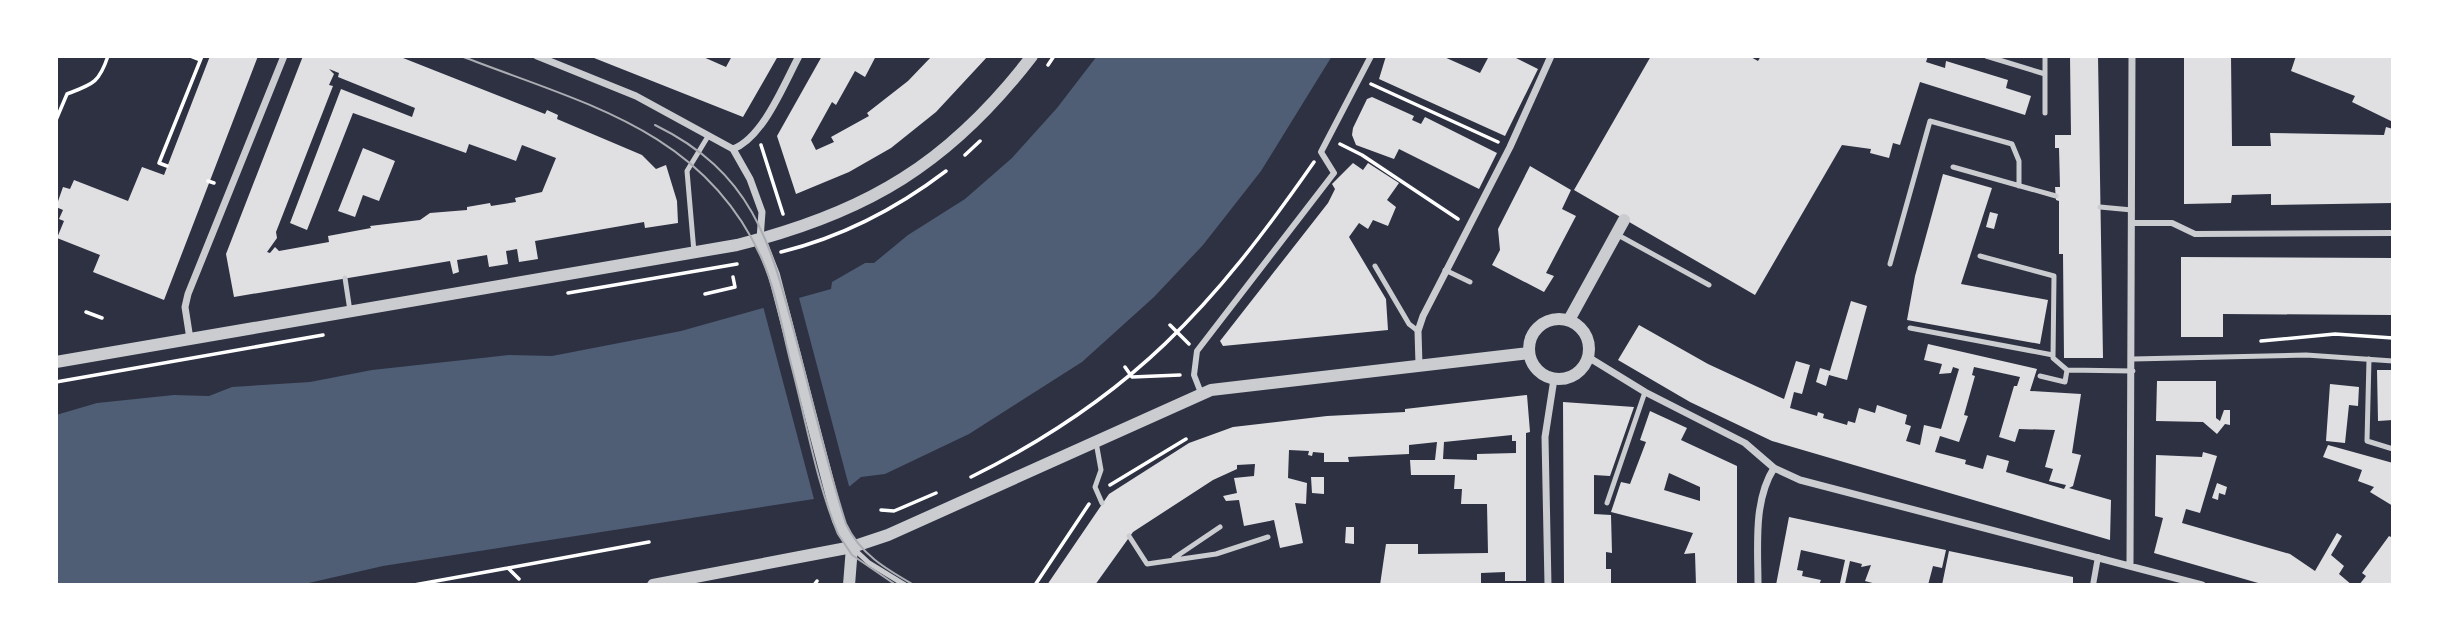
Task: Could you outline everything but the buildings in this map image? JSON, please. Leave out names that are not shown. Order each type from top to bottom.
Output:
[{"type":"street","points":[[190,339],[186,307],[188,294],[284,56]]},
{"type":"street","points":[[537,56],[636,96],[707,138],[733,149],[742,163],[762,212],[760,239],[774,275],[836,510],[852,547],[849,585]]},
{"type":"street","points":[[733,149],[747,144],[758,129],[799,56]]},
{"type":"street","points":[[56,362],[694,253],[789,231],[856,206],[906,178],[965,131],[1032,56]]},
{"type":"street","points":[[1201,393],[1194,375],[1197,351],[1334,173],[1321,152],[1371,56]]},
{"type":"street","points":[[1419,365],[1418,331],[1467,225],[1510,147],[1551,56]]},
{"type":"street","points":[[2130,565],[2133,371],[2132,56]]},
{"type":"street","points":[[1569,320],[1624,219]]},
{"type":"street","points":[[2132,223],[2172,223],[2196,234],[2393,233]]},
{"type":"street","points":[[1557,318],[1569,320],[1586,336],[1588,357],[1572,376],[1554,379],[1538,371],[1529,353],[1529,340],[1535,329],[1545,321],[1557,318]]},
{"type":"street","points":[[653,585],[704,580],[852,547],[888,535],[1201,393],[1242,385],[1529,353]]},
{"type":"street","points":[[1588,357],[1645,392],[1745,443],[1774,468],[1800,481],[2130,565],[2179,582],[2202,585]]},
{"type":"street","points":[[1548,585],[1545,437],[1554,379]]},
{"type":"street","points":[[1758,585],[1760,504],[1764,484],[1774,468]]},
{"type":"street","points":[[2092,585],[2098,557]]},
{"type":"lane","points":[[1986,56],[2045,74]]},
{"type":"lane","points":[[2045,56],[2045,113]]},
{"type":"lane","points":[[1890,264],[1930,121],[2012,144],[2019,162],[2020,186]]},
{"type":"lane","points":[[694,253],[687,170],[707,138]]},
{"type":"lane","points":[[1952,167],[2056,196]]},
{"type":"lane","points":[[2100,207],[2132,210]]},
{"type":"lane","points":[[1615,233],[1709,285]]},
{"type":"lane","points":[[1980,256],[2054,276],[2053,355]]},
{"type":"lane","points":[[1375,266],[1409,324],[1418,331]]},
{"type":"lane","points":[[1445,270],[1470,282]]},
{"type":"lane","points":[[345,278],[350,311]]},
{"type":"lane","points":[[1910,328],[2053,355],[2067,370],[2133,371]]},
{"type":"lane","points":[[2133,359],[2306,355],[2393,360]]},
{"type":"lane","points":[[2369,359],[2367,441],[2393,449]]},
{"type":"lane","points":[[2040,376],[2065,382],[2067,370]]},
{"type":"lane","points":[[1607,503],[1645,392]]},
{"type":"lane","points":[[1096,442],[1101,470],[1096,487],[1102,503]]},
{"type":"lane","points":[[1171,560],[1220,527]]},
{"type":"lane","points":[[1129,536],[1147,564],[1216,554],[1268,537]]},
{"type":"lane","points":[[852,547],[869,563],[905,585]]},
{"type":"path","points":[[56,120],[67,94],[94,84],[102,74],[108,56]]},
{"type":"path","points":[[167,166],[159,163],[201,58],[190,56]]},
{"type":"path","points":[[1361,79],[1510,147]]},
{"type":"path","points":[[758,129],[794,249]]},
{"type":"path","points":[[1329,138],[1362,155],[1467,225]]},
{"type":"path","points":[[963,481],[1041,440],[1132,377],[1179,334],[1224,285],[1262,237],[1321,152]]},
{"type":"path","points":[[208,181],[214,183]]},
{"type":"path","points":[[705,294],[735,287],[733,277]]},
{"type":"path","points":[[86,312],[102,318]]},
{"type":"path","points":[[1125,367],[1132,377]]},
{"type":"path","points":[[1132,377],[1194,375]]},
{"type":"path","points":[[881,510],[894,511],[940,491]]},
{"type":"path","points":[[415,585],[649,542]]},
{"type":"path","points":[[508,568],[519,579]]},
{"type":"water","points":[[1097,56],[1332,56],[1261,171],[1203,245],[1154,297],[1082,362],[969,434],[885,474],[861,477],[850,486],[814,499],[383,566],[300,585],[56,585],[56,415],[97,403],[174,395],[209,396],[232,387],[310,382],[372,370],[509,355],[552,356],[681,331],[831,289],[832,282],[865,263],[874,263],[908,235],[965,199],[1012,158],[1057,108]]},
{"type":"pier","points":[[798,294],[850,490],[815,503],[763,306]]},
{"type":"tram line","points":[[461,56],[550,89],[634,126],[672,150],[707,178],[736,214],[761,257],[771,283],[817,472],[838,534],[852,555],[896,585]]},
{"type":"tram line","points":[[655,125],[689,144],[716,166],[737,190],[754,216],[778,274],[846,524],[866,552],[884,567],[914,585]]}]
